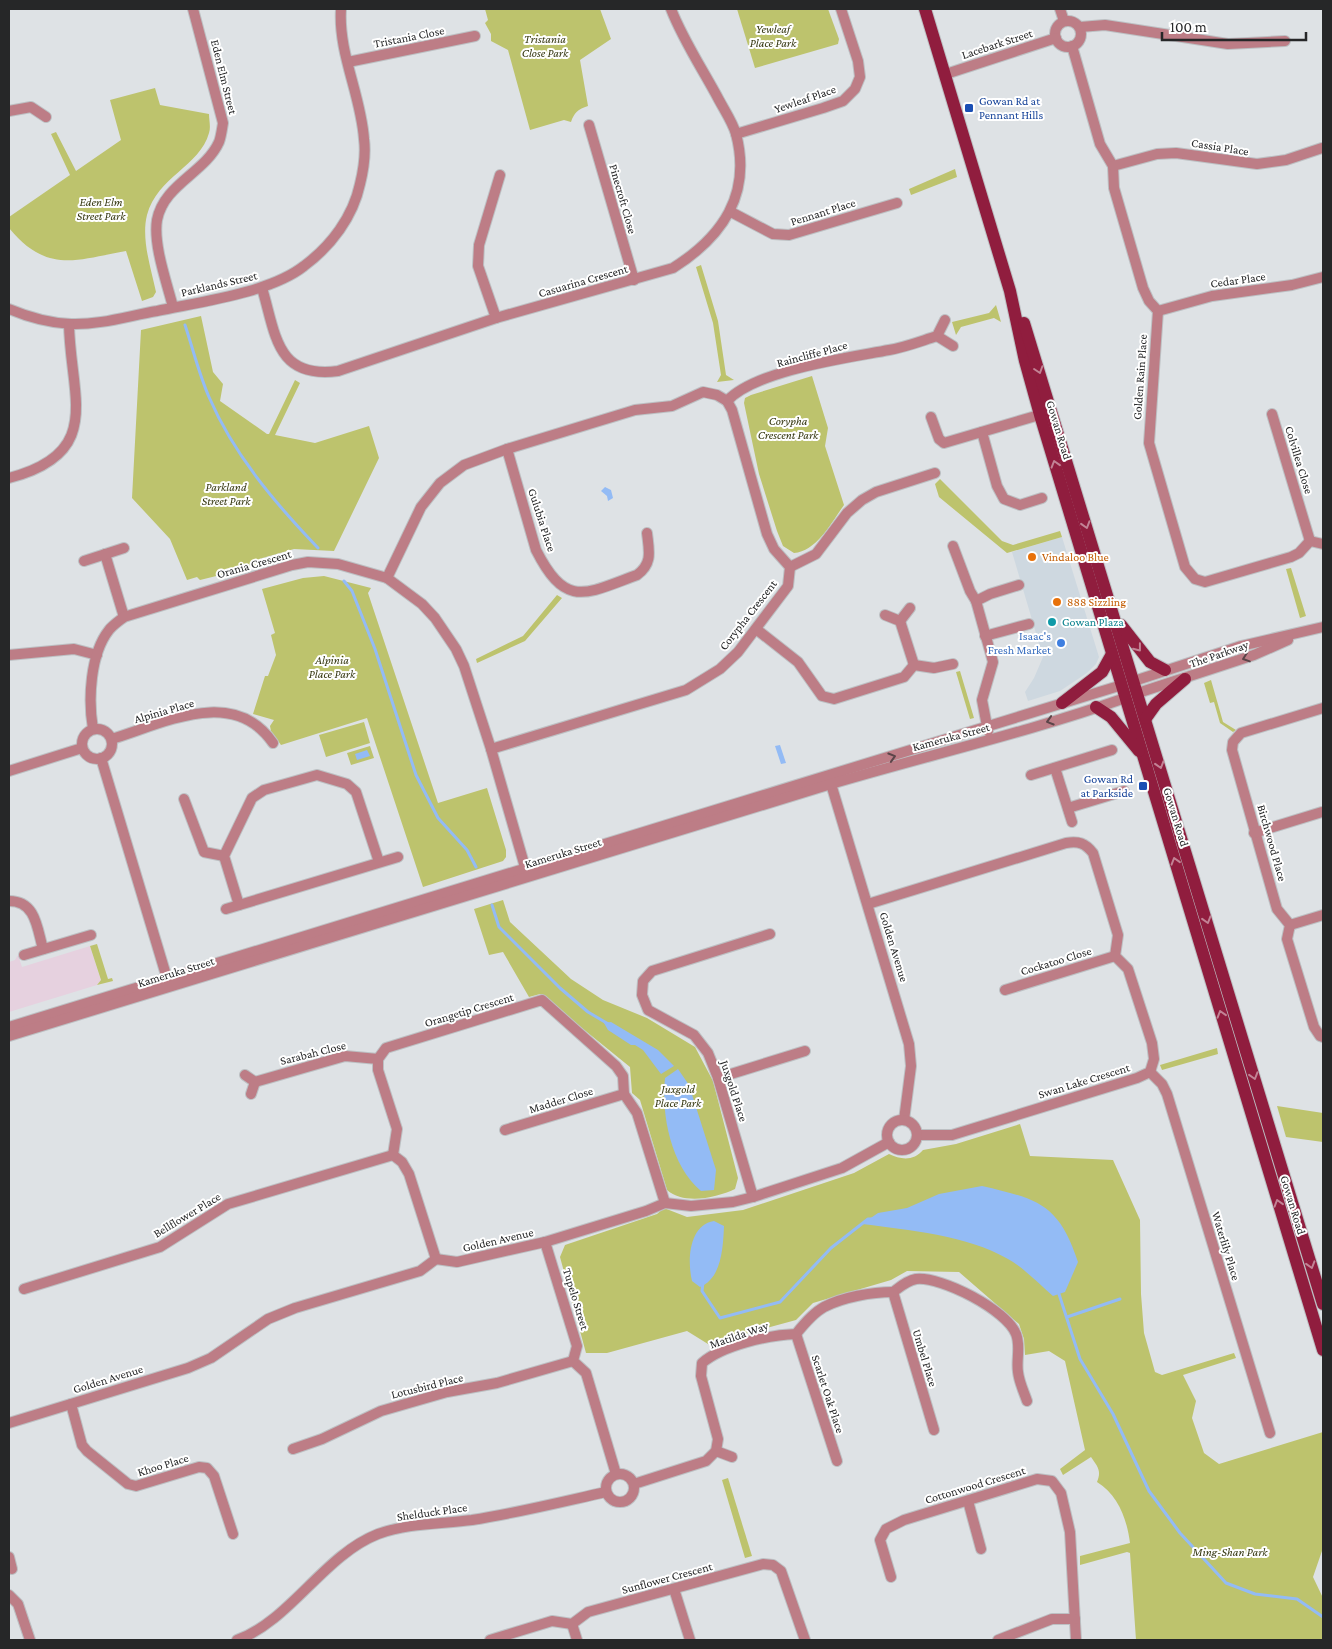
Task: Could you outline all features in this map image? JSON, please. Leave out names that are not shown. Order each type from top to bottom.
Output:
[{"type":"main road","name":"Gowan Road","points":[[925,9],[1010,291],[1019,308],[1112,654],[1323,1350]]},
{"type":"main road","name":"Gowan Road","points":[[1046,413],[1116,619],[1323,1304]]},
{"type":"main road","points":[[1116,619],[1150,662],[1165,670]]},
{"type":"main road","points":[[1062,703],[1102,672],[1112,654]]},
{"type":"main road","points":[[1146,718],[1156,704],[1185,679]]},
{"type":"main road","points":[[1122,685],[1134,681]]},
{"type":"main road","points":[[1126,698],[1138,693]]},
{"type":"main road","points":[[1096,707],[1111,717],[1142,755]]},
{"type":"street","name":"Eden Elm Street","points":[[172,308],[156,236],[158,220],[163,204],[173,190],[208,158],[219,142],[223,123],[193,9]]},
{"type":"street","name":"Parklands Street","points":[[9,309],[30,318],[69,324],[93,323],[172,308],[262,288],[303,268],[330,244],[349,215],[360,186],[365,158],[364,137],[340,29],[341,9]]},
{"type":"street","name":"Casuarina Crescent","points":[[262,288],[280,348],[290,362],[303,370],[318,374],[338,371],[496,318],[673,268],[694,254],[714,236],[731,212],[739,184],[739,162],[736,134],[671,9]]},
{"type":"street","name":"Yewleaf Place","points":[[736,134],[843,101],[855,89],[860,76],[858,61],[841,9]]},
{"type":"street","points":[[1060,9],[1064,21]]},
{"type":"street","points":[[1064,21],[1073,22],[1080,27],[1105,25],[1228,44],[1284,41]]},
{"type":"street","points":[[1064,21],[1056,30],[1056,38],[1061,44],[1072,46]]},
{"type":"street","points":[[1072,46],[1081,36],[1080,27]]},
{"type":"street","name":"Tristania Close","points":[[348,62],[475,36]]},
{"type":"street","name":"Lacebark Street","points":[[946,74],[1056,38]]},
{"type":"street","points":[[1072,46],[1100,144],[1113,166],[1114,188],[1143,288],[1150,302],[1158,311]]},
{"type":"street","points":[[9,111],[31,107],[46,117]]},
{"type":"street","name":"Pinecroft Close","points":[[589,124],[634,280]]},
{"type":"street","name":"Cassia Place","points":[[1113,166],[1157,154],[1176,153],[1257,164],[1286,160],[1322,148]]},
{"type":"street","points":[[496,318],[478,266],[479,245],[500,175]]},
{"type":"street","name":"Pennant Place","points":[[731,212],[772,234],[789,235],[897,203]]},
{"type":"street","name":"Cedar Place","points":[[1158,311],[1212,296],[1292,286],[1323,277]]},
{"type":"street","name":"Golden Rain Place","points":[[1158,311],[1149,443],[1184,567],[1195,579],[1205,582],[1290,557],[1298,553],[1310,542]]},
{"type":"street","points":[[945,320],[937,336],[953,346]]},
{"type":"street","points":[[9,478],[28,473],[49,463],[63,450],[73,431],[78,415],[69,324]]},
{"type":"street","name":"Raincliffe Place","points":[[727,401],[746,386],[765,380],[838,358],[891,350],[937,336]]},
{"type":"street","points":[[387,578],[421,507],[440,483],[464,465],[507,449],[635,410],[672,406],[703,392],[717,395],[727,401],[734,415],[767,534],[774,549],[790,567],[816,554],[848,513],[862,500],[876,492],[935,473]]},
{"type":"street","points":[[931,417],[939,439],[944,443],[1046,413]]},
{"type":"street","name":"Colvillea Close","points":[[1272,414],[1310,542]]},
{"type":"street","points":[[982,432],[997,486],[1004,499],[1020,505],[1042,498]]},
{"type":"street","name":"Gulubia Place","points":[[507,449],[536,550],[547,569],[564,589],[579,594],[637,575],[645,569],[650,561],[647,533]]},
{"type":"street","points":[[1310,542],[1323,544]]},
{"type":"street","points":[[953,546],[970,591],[976,601],[993,662],[982,700],[990,740]]},
{"type":"street","points":[[84,561],[124,548]]},
{"type":"street","points":[[105,554],[124,617]]},
{"type":"street","name":"Orania Crescent","points":[[93,729],[90,710],[90,687],[97,655],[109,630],[124,617],[292,565],[308,562],[338,564],[387,578],[422,604],[456,649],[491,749],[527,873]]},
{"type":"street","name":"Corypha Crescent","points":[[491,749],[686,690],[720,669],[756,629],[788,586],[790,567]]},
{"type":"street","points":[[976,601],[990,594],[1019,586]]},
{"type":"street","points":[[900,621],[910,608]]},
{"type":"street","points":[[885,614],[900,621],[914,665]]},
{"type":"street","points":[[985,636],[1029,624]]},
{"type":"street","name":"The Parkway","points":[[1134,681],[1240,646],[1323,627]]},
{"type":"street","points":[[756,629],[798,662],[822,696],[834,699],[904,677],[914,665]]},
{"type":"street","name":"The Parkway","points":[[1138,693],[1254,655],[1307,632]]},
{"type":"street","points":[[9,655],[74,649],[97,655]]},
{"type":"street","points":[[914,665],[934,668],[953,664]]},
{"type":"street","name":"Kameruka Street","points":[[527,873],[986,726],[1122,685]]},
{"type":"street","name":"Kameruka Street","points":[[9,1036],[168,983],[527,873],[831,784],[990,740],[1126,698]]},
{"type":"street","name":"Birchwood Place","points":[[1290,924],[1278,909],[1254,833],[1232,750],[1233,742],[1241,734],[1323,708]]},
{"type":"street","name":"Alpinia Place","points":[[112,739],[196,714],[219,712],[240,716],[253,723],[264,731],[273,743]]},
{"type":"street","points":[[93,729],[102,729],[112,739],[109,753],[102,758],[88,756],[82,748],[85,734],[93,729]]},
{"type":"street","points":[[9,771],[82,748]]},
{"type":"street","points":[[1031,776],[1112,750]]},
{"type":"street","points":[[102,758],[168,983]]},
{"type":"street","points":[[1055,768],[1072,822]]},
{"type":"street","points":[[239,905],[224,856],[252,798],[264,790],[317,775],[347,784],[356,792],[379,862]]},
{"type":"street","name":"Golden Avenue","points":[[831,784],[909,1044],[911,1066],[904,1120]]},
{"type":"street","points":[[1068,808],[1124,790]]},
{"type":"street","points":[[184,799],[204,852],[224,856]]},
{"type":"street","points":[[1254,833],[1322,812]]},
{"type":"street","points":[[868,904],[1077,842],[1086,844],[1093,853],[1118,935],[1115,956]]},
{"type":"street","points":[[226,909],[398,856]]},
{"type":"street","points":[[9,901],[20,901],[29,908],[43,949]]},
{"type":"street","points":[[1323,915],[1290,924],[1287,939],[1314,1027],[1320,1036],[1323,1037]]},
{"type":"street","name":"Juxgold Place","points":[[753,1197],[718,1078],[708,1054],[694,1035],[648,1010],[642,995],[643,981],[652,971],[662,966],[770,934]]},
{"type":"street","points":[[24,955],[91,935]]},
{"type":"street","name":"Cockatoo Close","points":[[1005,990],[1115,956]]},
{"type":"street","name":"Swan Lake Crescent","points":[[916,1135],[952,1135],[1137,1078],[1150,1072],[1154,1059],[1152,1043],[1128,969],[1115,956]]},
{"type":"street","name":"Kameruka Street","points":[[9,1027],[168,983]]},
{"type":"street","name":"Orangetip Crescent","points":[[378,1060],[386,1048],[542,1000],[616,1066],[623,1076],[624,1094],[637,1113],[665,1203]]},
{"type":"street","points":[[718,1078],[805,1051]]},
{"type":"street","name":"Sarabah Close","points":[[255,1082],[344,1056],[378,1060]]},
{"type":"street","points":[[378,1060],[378,1070],[398,1128],[393,1155],[402,1162],[409,1174],[436,1259]]},
{"type":"street","name":"Waterlily Place","points":[[1150,1072],[1162,1084],[1167,1094],[1270,1433]]},
{"type":"street","points":[[245,1075],[255,1082],[250,1094]]},
{"type":"street","name":"Madder Close","points":[[504,1130],[624,1094]]},
{"type":"street","points":[[904,1120],[912,1124],[916,1135],[913,1144],[905,1149],[896,1148],[889,1142],[887,1133],[891,1125],[904,1120]]},
{"type":"street","name":"Golden Avenue","points":[[9,1422],[188,1368],[211,1358],[268,1319],[295,1308],[420,1271],[436,1259],[457,1262],[545,1242],[646,1211],[665,1203],[691,1206],[732,1202],[753,1197],[842,1168],[889,1142]]},
{"type":"street","name":"Bellflower Place","points":[[24,1289],[160,1247],[228,1204],[393,1155]]},
{"type":"street","name":"Tupelo Street","points":[[545,1242],[577,1346],[572,1361]]},
{"type":"street","points":[[796,1334],[807,1321],[824,1307],[873,1292],[893,1292],[905,1282],[917,1279],[938,1281],[962,1289],[1008,1322],[1016,1333],[1018,1372],[1027,1401]]},
{"type":"street","name":"Umbel Place","points":[[893,1292],[934,1430]]},
{"type":"street","name":"Matilda Way","points":[[716,1451],[718,1440],[701,1376],[702,1363],[714,1354],[777,1335],[796,1334]]},
{"type":"street","name":"Scarlet Oak Place","points":[[796,1334],[837,1461]]},
{"type":"street","points":[[572,1361],[586,1373],[616,1474]]},
{"type":"street","name":"Lotusbird Place","points":[[293,1449],[322,1439],[381,1411],[447,1392],[497,1383],[572,1361]]},
{"type":"street","name":"Khoo Place","points":[[70,1404],[82,1445],[87,1452],[128,1484],[136,1486],[199,1467],[207,1468],[214,1476],[233,1534]]},
{"type":"street","points":[[634,1484],[706,1461],[716,1451],[732,1457]]},
{"type":"street","points":[[616,1474],[625,1474],[634,1484],[631,1497],[624,1502],[610,1499],[606,1492],[608,1479],[616,1474]]},
{"type":"street","name":"Cottonwood Crescent","points":[[891,1577],[880,1540],[886,1529],[904,1520],[1037,1479],[1052,1481],[1061,1493],[1070,1532],[1076,1640]]},
{"type":"street","name":"Shelduck Place","points":[[236,1640],[272,1621],[308,1584],[346,1554],[377,1534],[412,1525],[519,1513],[606,1492]]},
{"type":"street","points":[[968,1501],[981,1549]]},
{"type":"street","points":[[9,1557],[12,1569]]},
{"type":"street","name":"Sunflower Crescent","points":[[572,1624],[588,1612],[763,1564],[773,1565],[781,1572],[787,1582],[805,1640]]},
{"type":"street","points":[[674,1589],[690,1640]]},
{"type":"street","points":[[11,1596],[18,1604],[30,1640]]},
{"type":"street","points":[[998,1640],[1052,1620],[1075,1619]]},
{"type":"street","points":[[490,1640],[552,1622],[572,1624],[578,1640]]},
{"type":"shaded area","points":[[1062,537],[1099,657],[1096,664],[1087,673],[1060,691],[1028,701],[1025,692],[1034,678],[1043,657],[1012,552]]},
{"type":"shaded area","points":[[90,946],[101,981],[97,985],[9,1012],[9,962],[15,960],[18,955],[22,967]]},
{"type":"green space","name":"Tristania Close Park","points":[[485,9],[600,9],[611,39],[580,60],[588,106],[577,112],[571,122],[564,120],[530,130],[508,50],[491,41],[491,34],[485,23],[488,20]]},
{"type":"green space","name":"Yewleaf Place Park","points":[[737,9],[828,9],[839,39],[838,44],[755,68]]},
{"type":"green space","name":"Eden Elm Street Park","points":[[155,88],[160,105],[209,114],[210,128],[204,144],[197,154],[169,181],[152,202],[145,224],[145,234],[156,292],[153,297],[142,301],[126,251],[77,260],[50,258],[36,252],[23,243],[9,228],[9,217],[70,175],[51,134],[56,132],[76,171],[121,140],[110,100]]},
{"type":"green space","points":[[955,169],[957,177],[911,195],[909,189]]},
{"type":"green space","points":[[701,265],[718,321],[726,375],[734,380],[717,382],[721,375],[713,323],[696,267]]},
{"type":"green space","points":[[996,305],[1001,322],[994,318],[961,327],[956,335],[952,322],[989,313]]},
{"type":"green space","name":"Parkland Street Park","points":[[201,316],[213,372],[223,384],[220,401],[267,434],[269,434],[295,380],[300,383],[275,435],[315,443],[369,426],[379,458],[334,551],[294,549],[259,559],[257,566],[200,580],[197,577],[187,580],[170,539],[132,498],[141,330]]},
{"type":"green space","name":"Corypha Crescent Park","points":[[812,376],[828,428],[825,446],[844,505],[829,528],[816,542],[802,551],[794,553],[783,546],[777,531],[759,474],[744,403],[745,398],[751,395]]},
{"type":"green space","points":[[940,479],[1002,541],[1013,545],[1060,531],[1062,537],[1007,553],[939,497],[935,484]]},
{"type":"green space","points":[[1291,568],[1306,616],[1300,618],[1286,569]]},
{"type":"green space","name":"Alpinia Place Park","points":[[324,576],[371,588],[368,593],[438,803],[487,788],[506,850],[506,857],[503,861],[423,887],[367,718],[281,745],[271,731],[270,726],[274,720],[253,714],[265,676],[268,676],[276,655],[271,635],[275,633],[262,589],[303,578]]},
{"type":"green space","points":[[557,595],[562,598],[525,641],[477,663],[476,659],[523,636]]},
{"type":"green space","points":[[960,671],[974,718],[970,719],[956,672]]},
{"type":"green space","points":[[1211,680],[1223,722],[1236,730],[1233,732],[1220,723],[1214,702],[1210,703],[1204,683]]},
{"type":"green space","points":[[364,722],[370,743],[326,757],[319,735]]},
{"type":"green space","points":[[370,746],[374,758],[351,765],[347,753]]},
{"type":"green space","name":"Juxgold Place Park","points":[[503,900],[510,922],[571,979],[603,1000],[647,1018],[695,1047],[713,1081],[738,1178],[735,1189],[719,1195],[691,1199],[674,1195],[667,1190],[640,1100],[632,1093],[630,1067],[540,994],[529,997],[503,952],[489,955],[474,909]]},
{"type":"green space","points":[[97,944],[108,979],[112,978],[113,981],[97,985],[101,980],[90,946]]},
{"type":"green space","points":[[1217,1048],[1218,1054],[1162,1070],[1160,1065]]},
{"type":"green space","points":[[1277,1106],[1323,1113],[1323,1142],[1286,1137]]},
{"type":"green space","name":"Ming-Shan Park","points":[[1020,1124],[1030,1156],[1113,1160],[1140,1220],[1141,1294],[1144,1333],[1155,1372],[1162,1375],[1234,1353],[1236,1358],[1183,1375],[1196,1401],[1192,1418],[1204,1453],[1219,1464],[1323,1432],[1323,1548],[1313,1577],[1323,1598],[1323,1640],[1136,1640],[1130,1553],[1127,1552],[1080,1565],[1080,1556],[1130,1543],[1127,1525],[1120,1508],[1111,1494],[1097,1482],[1099,1471],[1091,1457],[1063,1475],[1060,1469],[1085,1450],[1065,1361],[1049,1351],[1025,1355],[1024,1339],[1019,1324],[959,1272],[907,1271],[891,1280],[813,1303],[796,1320],[708,1344],[687,1331],[607,1353],[586,1353],[560,1257],[565,1245],[657,1214],[664,1208],[687,1217],[743,1210],[854,1173],[889,1154],[911,1158],[923,1150],[956,1144]]},
{"type":"green space","points":[[728,1478],[752,1556],[745,1558],[722,1480]]},
{"type":"water","points":[[605,487],[611,490],[613,498],[608,501],[607,496],[601,491]]},
{"type":"water","points":[[780,745],[786,763],[781,764],[775,746]]},
{"type":"water","points":[[367,750],[370,756],[357,760],[355,754]]},
{"type":"water","points":[[611,1022],[658,1050],[674,1066],[661,1074],[643,1050],[635,1045],[631,1045],[608,1030],[604,1023]]},
{"type":"water","points":[[678,1069],[689,1085],[716,1170],[714,1190],[701,1191],[691,1180],[682,1168],[670,1139],[665,1108],[665,1078]]},
{"type":"water","points":[[982,1186],[1032,1200],[1044,1207],[1063,1227],[1078,1262],[1065,1292],[1053,1296],[1026,1271],[1008,1259],[974,1244],[937,1235],[862,1224],[878,1213],[907,1208],[939,1194]]},
{"type":"water","points":[[714,1221],[724,1226],[722,1252],[713,1277],[700,1287],[692,1281],[690,1254],[699,1229]]},
{"type":"waterway","points":[[185,325],[205,388],[231,439],[271,496],[318,548]]},
{"type":"waterway","points":[[344,581],[352,591],[375,649],[416,775],[438,818],[467,850],[476,867]]},
{"type":"waterway","points":[[492,905],[499,927],[560,988],[588,1012],[610,1025]]},
{"type":"waterway","points":[[703,1282],[702,1291],[720,1318],[780,1302],[831,1248],[868,1219],[873,1219]]},
{"type":"waterway","points":[[1058,1291],[1080,1359],[1113,1414],[1149,1491],[1180,1533],[1226,1583],[1255,1594],[1297,1599],[1323,1617]]},
{"type":"waterway","points":[[1067,1317],[1120,1299]]},
{"type":"place","name":"Gowan Rd at Pennant Hills","points":[[969,108]]},
{"type":"place","name":"Vindaloo Blue","points":[[1032,557]]},
{"type":"place","name":"888 Sizzling","points":[[1057,602]]},
{"type":"place","name":"Gowan Plaza","points":[[1052,622]]},
{"type":"place","name":"Isaac's Fresh Market","points":[[1061,643]]},
{"type":"place","name":"Gowan Rd at Parkside","points":[[1143,786]]}]
